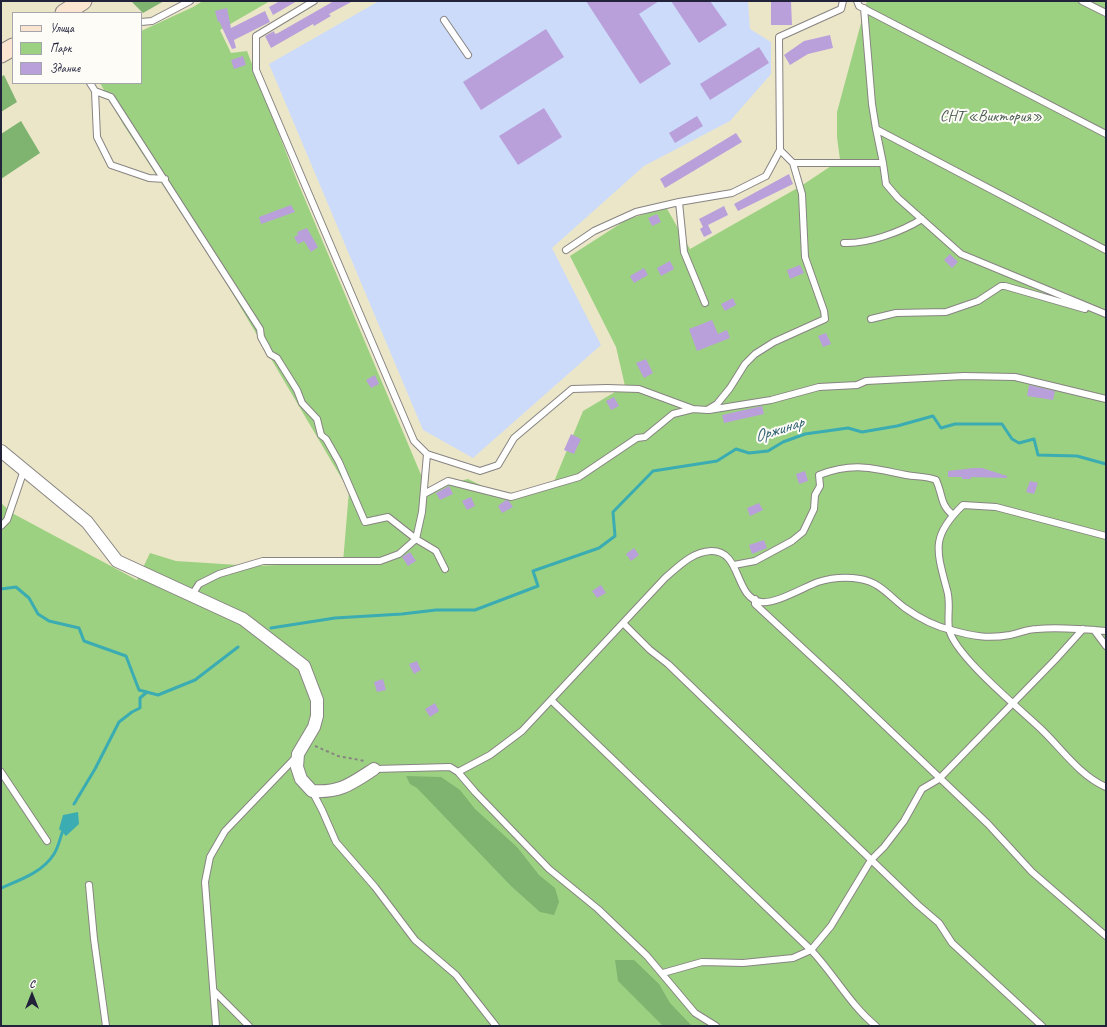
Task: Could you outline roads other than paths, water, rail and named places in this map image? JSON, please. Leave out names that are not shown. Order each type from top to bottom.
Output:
[{"type":"main road","points":[[66,12],[83,1]]},
{"type":"main road","points":[[1,54],[12,47]]},
{"type":"street","points":[[1,451],[87,522],[117,561],[242,619],[304,666],[317,700],[317,716],[309,736],[298,754],[297,767],[301,779],[312,791],[328,792],[349,785],[371,765]]},
{"type":"lane","points":[[142,22],[152,21],[190,1]]},
{"type":"lane","points":[[314,1],[256,36],[256,70],[414,441],[427,454],[480,471],[498,465],[514,438],[572,389],[639,389],[693,409],[707,410],[771,400],[819,387],[857,385],[866,381],[964,376],[1015,377],[1106,399]]},
{"type":"lane","points":[[566,250],[594,231],[636,212],[679,202],[732,193],[766,176],[780,150],[778,37],[841,9],[842,1]]},
{"type":"lane","points":[[857,1],[859,6],[1106,134]]},
{"type":"lane","points":[[1082,1],[1106,13]]},
{"type":"lane","points":[[864,8],[872,104],[876,129],[881,143],[886,184],[961,254],[1106,315]]},
{"type":"lane","points":[[444,20],[468,55]]},
{"type":"lane","points":[[91,84],[95,91],[97,137],[111,165],[149,178],[165,179]]},
{"type":"lane","points":[[95,91],[111,98],[165,179],[260,329],[270,354],[278,358],[297,390],[302,404],[317,419],[321,435],[326,439],[339,462],[366,522],[388,516],[416,539],[436,551],[445,569]]},
{"type":"lane","points":[[876,129],[1106,250]]},
{"type":"lane","points":[[707,410],[717,404],[730,388],[745,364],[755,354],[774,342],[825,320],[824,312],[805,257],[802,194],[793,163],[780,150]]},
{"type":"lane","points":[[793,163],[883,163]]},
{"type":"lane","points":[[679,202],[684,252],[705,303]]},
{"type":"lane","points":[[844,243],[854,244],[889,236],[922,219]]},
{"type":"lane","points":[[871,319],[896,313],[946,312],[978,301],[1001,286],[1106,315]]},
{"type":"lane","points":[[424,494],[448,481],[510,497],[580,477],[637,438],[645,437],[673,414],[693,409]]},
{"type":"lane","points":[[192,595],[199,584],[219,574],[263,562],[380,562],[400,554],[416,539],[424,494],[427,454]]},
{"type":"lane","points":[[734,564],[755,561],[792,541],[803,532],[814,509],[815,495],[820,486],[819,475],[848,467],[873,467],[906,475],[926,476],[936,480],[943,496],[942,503],[945,509],[953,516]]},
{"type":"lane","points":[[1,526],[7,520],[24,470]]},
{"type":"lane","points":[[1106,536],[996,507],[963,505],[941,532],[938,543],[950,599],[949,630],[964,656],[1012,703],[1042,729],[1091,780],[1106,787]]},
{"type":"lane","points":[[458,772],[490,755],[522,731],[624,624],[665,578],[692,556],[712,551],[725,555],[734,564],[740,582],[750,596],[761,602],[778,598],[819,582],[840,578],[861,579],[877,584],[903,607],[919,617],[949,630],[982,638],[1010,635],[1036,628],[1106,631]]},
{"type":"lane","points":[[756,599],[755,604],[988,824],[1032,872],[1106,936]]},
{"type":"lane","points":[[624,624],[650,650],[668,664],[918,906],[939,923],[952,943],[1042,1026]]},
{"type":"lane","points":[[663,973],[702,962],[743,963],[793,958],[811,950],[831,926],[871,860],[884,847],[904,821],[922,788],[939,779],[1055,660],[1083,629]]},
{"type":"lane","points":[[1094,630],[1106,646]]},
{"type":"lane","points":[[551,700],[811,950],[829,969],[838,983],[867,1019],[876,1026]]},
{"type":"lane","points":[[216,1026],[205,882],[210,857],[225,831],[298,754]]},
{"type":"lane","points":[[371,765],[450,767],[458,772],[475,792],[549,869],[598,909],[663,973],[695,1013],[716,1026]]},
{"type":"lane","points":[[1,772],[46,841]]},
{"type":"lane","points":[[312,791],[336,842],[375,887],[415,940],[456,975],[496,1026]]},
{"type":"lane","points":[[89,885],[94,939],[106,1026]]},
{"type":"lane","points":[[214,991],[249,1026]]},
{"type":"water","points":[[78,812],[79,824],[66,836],[59,829],[63,815]]},
{"type":"waterway","name":"Оржинар","points":[[271,628],[335,618],[402,614],[436,610],[475,610],[538,586],[533,571],[599,548],[615,536],[613,512],[653,471],[717,461],[736,449],[749,453],[768,451],[783,442],[805,434],[848,428],[862,432],[897,426],[933,416],[941,428],[955,424],[1002,424],[1012,439],[1019,443],[1034,439],[1038,455],[1077,456],[1106,464]]},
{"type":"waterway","points":[[1,589],[16,587],[29,598],[38,614],[49,621],[79,628],[84,641],[126,656],[139,690],[158,695],[195,680],[238,647]]},
{"type":"waterway","points":[[74,804],[95,769],[119,722],[140,708],[140,698],[147,692]]},
{"type":"waterway","points":[[1,888],[30,875],[44,866],[55,852],[62,833]]},
{"type":"park label","name":"СНТ «Виктория»","points":[[991,117]]}]
